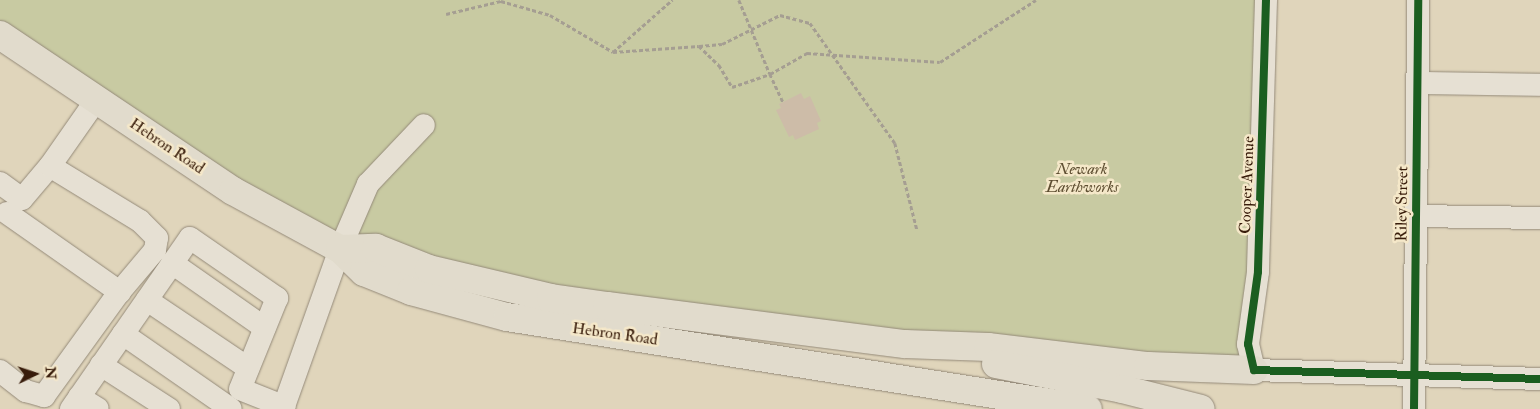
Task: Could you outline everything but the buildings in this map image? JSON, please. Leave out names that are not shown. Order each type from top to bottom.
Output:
[{"type":"highway","name":"Hebron Road","points":[[0,35],[233,191],[340,248],[364,272],[411,291],[507,317],[904,379]]},
{"type":"highway","name":"Hebron Road","points":[[340,248],[376,248],[430,269],[551,298],[905,344]]},
{"type":"highway","points":[[905,344],[988,347],[1148,366],[1254,370]]},
{"type":"highway","points":[[905,344],[1122,388],[1201,409]]},
{"type":"highway","points":[[904,379],[997,409]]},
{"type":"highway","points":[[904,379],[1088,409]]},
{"type":"street","name":"Cooper Avenue","points":[[1254,370],[1248,344],[1258,272],[1266,0]]},
{"type":"street","name":"Riley Street","points":[[1414,409],[1418,0]]},
{"type":"street","points":[[1418,83],[1540,85]]},
{"type":"street","points":[[10,211],[50,166],[97,99]]},
{"type":"street","points":[[123,334],[234,402],[284,408],[340,248],[368,184],[424,125]]},
{"type":"street","points":[[0,371],[26,391],[44,396],[120,292],[155,250],[157,238],[140,221],[50,166]]},
{"type":"street","points":[[0,183],[10,211],[120,292]]},
{"type":"street","points":[[1415,216],[1540,218]]},
{"type":"street","points":[[98,409],[75,403],[190,238],[277,298],[234,402]]},
{"type":"street","points":[[172,263],[264,328]]},
{"type":"street","points":[[147,300],[248,368]]},
{"type":"street","points":[[102,365],[169,409]]},
{"type":"street","points":[[1254,370],[1414,377],[1540,378]]},
{"type":"path","points":[[446,14],[501,0],[550,15],[613,52],[722,44],[749,28],[780,15],[810,23],[895,143],[916,229]]},
{"type":"path","points":[[613,52],[672,0]]},
{"type":"path","points":[[738,0],[784,102]]},
{"type":"path","points":[[699,46],[718,65],[732,87],[770,74],[808,54],[831,53],[940,62],[1036,0]]},
{"type":"green space","name":"Newark Earthworks","points":[[0,0],[1266,0],[1254,370],[905,344],[340,249],[0,35]]},
{"type":"cycle path","points":[[1266,0],[1258,272],[1248,344],[1254,370],[1540,379]]},
{"type":"cycle path","points":[[1414,409],[1418,0]]}]
